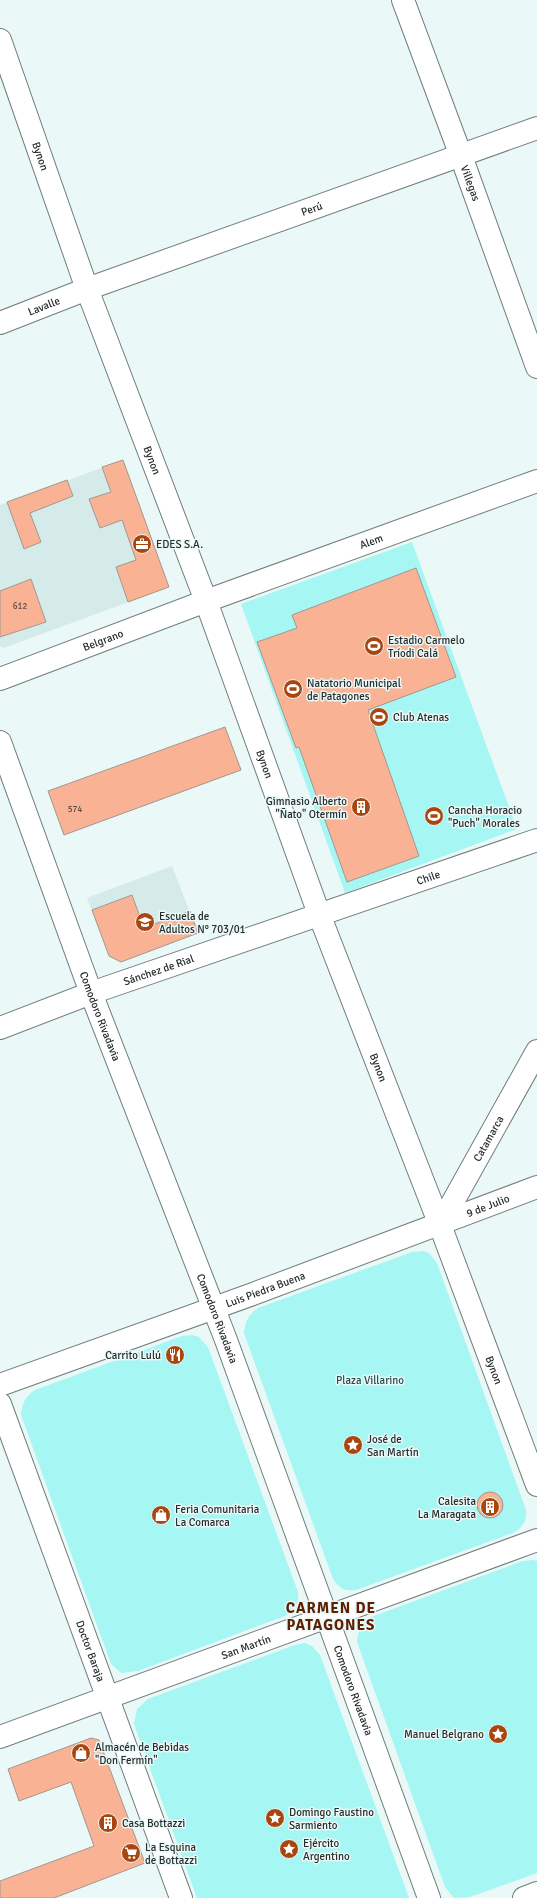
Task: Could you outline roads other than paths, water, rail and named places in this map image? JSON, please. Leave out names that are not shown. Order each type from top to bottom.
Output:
[{"type":"street","name":"Villegas","points":[[403,0],[462,156],[537,367]]},
{"type":"street","name":"Bynon","points":[[0,40],[87,289],[206,601],[319,914],[440,1225],[537,1485]]},
{"type":"street","name":"Perú","points":[[87,289],[537,128]]},
{"type":"street","name":"Lavalle","points":[[0,323],[87,289]]},
{"type":"street","name":"Alem","points":[[206,601],[537,481]]},
{"type":"street","name":"Belgrano","points":[[0,679],[206,601]]},
{"type":"street","name":"Comodoro Rivadavia","points":[[0,742],[91,993],[214,1308],[327,1616],[428,1898]]},
{"type":"street","name":"Chile","points":[[319,914],[537,840]]},
{"type":"street","name":"Sánchez de Rial","points":[[0,1028],[91,993],[319,914]]},
{"type":"street","name":"Catamarca","points":[[440,1225],[537,1051]]},
{"type":"street","name":"9 de Julio","points":[[440,1225],[537,1187]]},
{"type":"street","name":"Luis Piedra Buena","points":[[0,1385],[440,1225]]},
{"type":"street","name":"Doctor Baraja","points":[[0,1404],[181,1898]]},
{"type":"street","name":"San Martín","points":[[0,1737],[537,1540]]},
{"type":"street","points":[[524,1898],[537,1893]]},
{"type":"place","name":"EDES S.A.","points":[[142,544]]},
{"type":"place","name":"Estadio Carmelo Tríodi Calá","points":[[374,646]]},
{"type":"place","name":"Natatorio Municipal de Patagones","points":[[293,689]]},
{"type":"place","name":"Club Atenas","points":[[379,717]]},
{"type":"place","name":"Gimnasio Alberto \"Ñato\" Otermín","points":[[361,807]]},
{"type":"place","name":"Cancha Horacio \"Puch\" Morales","points":[[434,816]]},
{"type":"place","name":"Escuela de Adultos N° 703/01","points":[[145,922]]},
{"type":"place","name":"Carrito Lulú","points":[[175,1355]]},
{"type":"place","name":"José de San Martín","points":[[353,1445]]},
{"type":"place","name":"Calesita La Maragata","points":[[490,1507]]},
{"type":"place","name":"Feria Comunitaria La Comarca","points":[[161,1515]]},
{"type":"place","name":"Manuel Belgrano","points":[[498,1734]]},
{"type":"place","name":"Almacén de Bebidas \"Don Fermín\"","points":[[81,1753]]},
{"type":"place","name":"Domingo Faustino Sarmiento","points":[[275,1818]]},
{"type":"place","name":"Casa Bottazzi","points":[[108,1823]]},
{"type":"place","name":"Ejército Argentino","points":[[289,1849]]},
{"type":"place","name":"La Esquina de Bottazzi","points":[[131,1853]]},
{"type":"district","name":"CARMEN DE PATAGONES","points":[[331,1616]]},
{"type":"park label","name":"Plaza Villarino","points":[[370,1380]]}]
